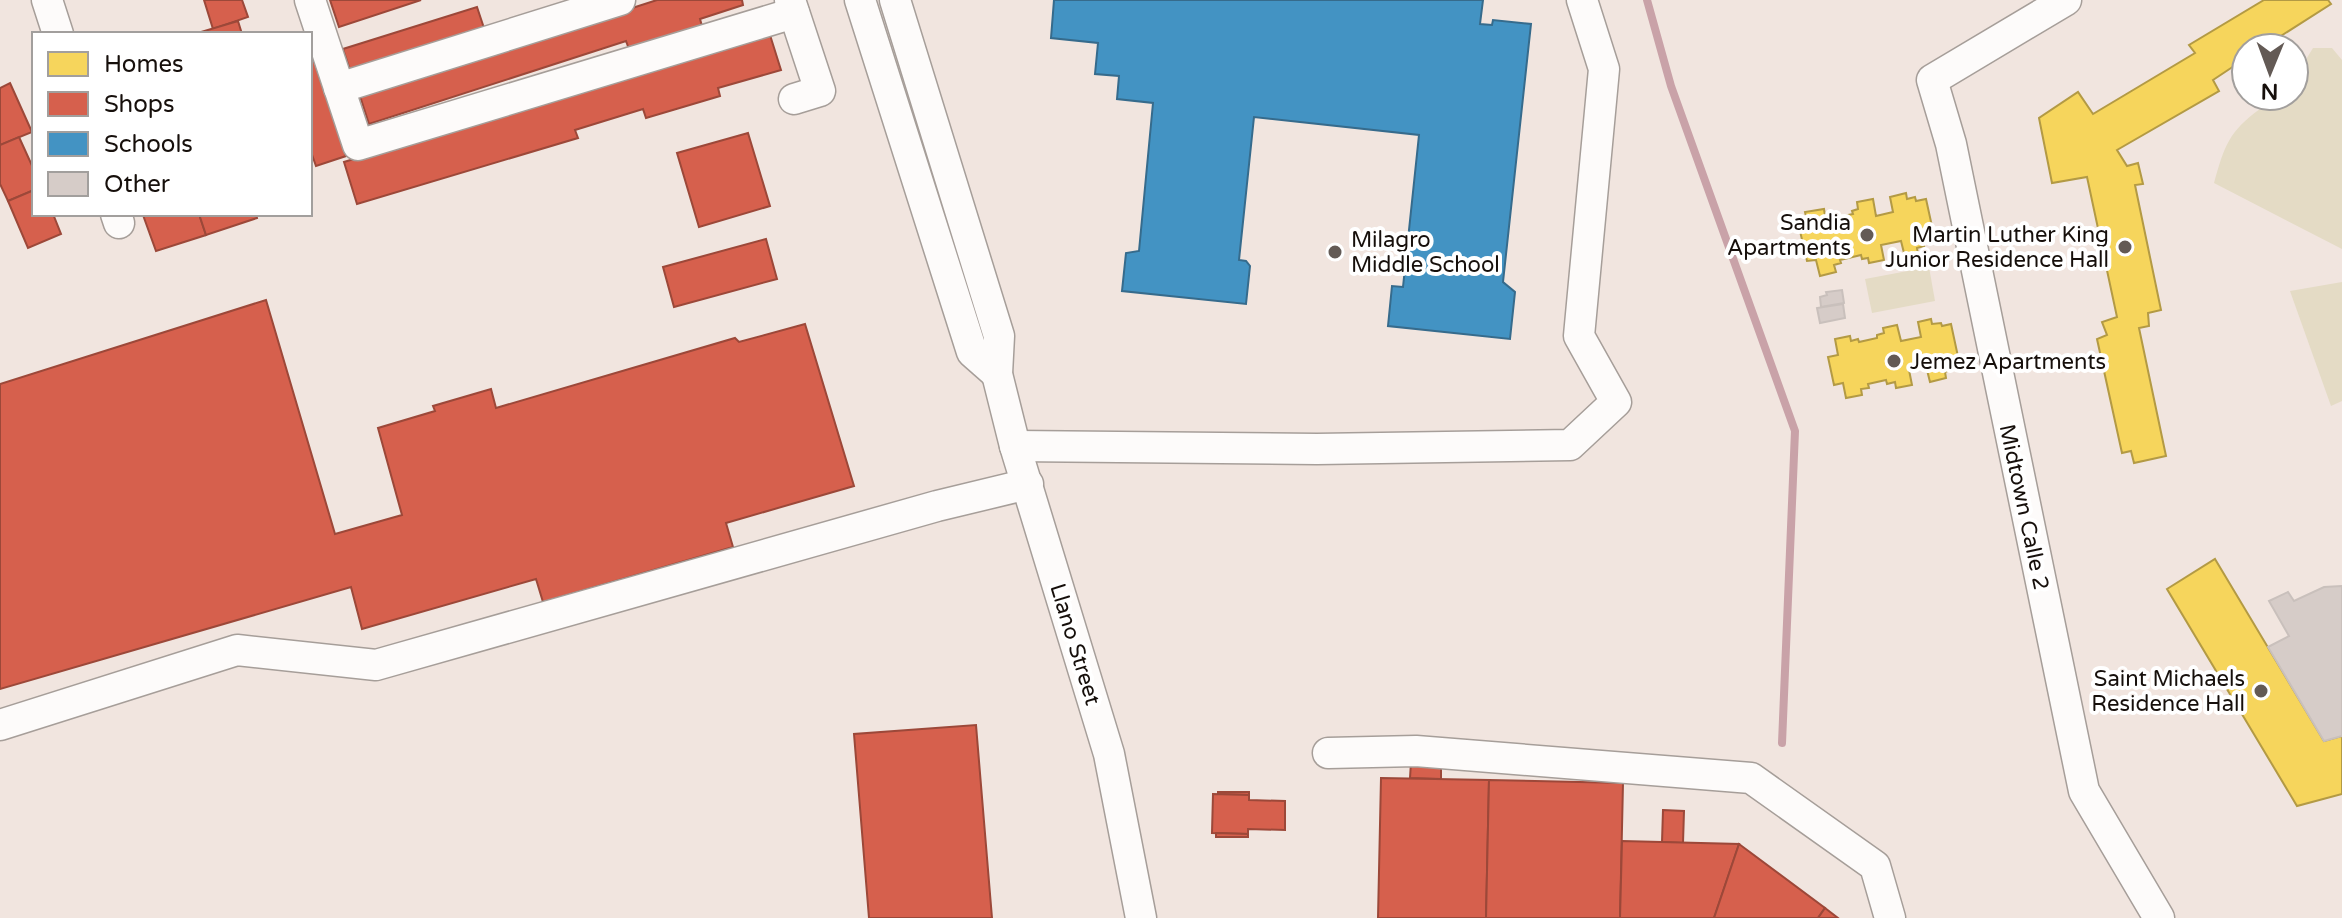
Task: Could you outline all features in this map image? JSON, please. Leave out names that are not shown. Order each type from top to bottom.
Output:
[{"type":"street","points":[[47,0],[57,32]]},
{"type":"street","points":[[310,0],[358,145],[792,6],[820,91],[794,99]]},
{"type":"street","points":[[339,88],[620,0]]},
{"type":"street","name":"Llano Street","points":[[860,0],[972,352],[997,374]]},
{"type":"street","name":"Llano Street","points":[[895,0],[942,113],[999,336],[997,374],[1015,446],[1109,754],[1141,918]]},
{"type":"street","points":[[1015,446],[1317,449],[1570,445],[1616,402],[1579,336],[1604,69],[1582,0]]},
{"type":"street","name":"Midtown Calle 2","points":[[2066,0],[1932,80],[1951,144],[2084,791],[2159,918]]},
{"type":"street","points":[[901,127],[942,113]]},
{"type":"street","points":[[0,725],[237,650],[376,665],[937,506],[1028,484]]},
{"type":"street","points":[[1328,753],[1416,751],[1751,778],[1875,866],[1890,918]]},
{"type":"shaded area","points":[[2313,48],[2332,48],[2342,60],[2342,249],[2214,183],[2234,133],[2250,117],[2257,112],[2310,112],[2310,53]]},
{"type":"shaded area","points":[[1929,267],[1935,301],[1872,313],[1865,279]]},
{"type":"shaded area","points":[[2342,282],[2342,401],[2331,406],[2290,291]]},
{"type":"building: Homes","name":"Martin Luther King Junior Residence Hall","points":[[2264,0],[2328,0],[2331,4],[2287,32],[2230,32],[2230,69],[2213,80],[2219,91],[2117,150],[2127,166],[2138,163],[2143,184],[2135,185],[2161,310],[2148,313],[2149,326],[2139,328],[2166,456],[2134,463],[2131,451],[2122,453],[2097,339],[2107,335],[2102,322],[2117,317],[2087,177],[2052,183],[2039,118],[2078,92],[2093,114],[2195,53],[2189,45]]},
{"type":"building: Homes","name":"Sandia Apartments","points":[[1906,193],[1907,199],[1926,199],[1935,240],[1923,242],[1924,246],[1917,248],[1918,254],[1905,257],[1901,241],[1881,245],[1884,260],[1869,263],[1868,258],[1862,259],[1861,255],[1840,260],[1841,263],[1834,265],[1836,272],[1820,276],[1816,260],[1807,261],[1800,231],[1809,229],[1805,212],[1824,209],[1825,216],[1832,214],[1833,218],[1853,214],[1852,211],[1858,209],[1857,202],[1873,199],[1876,216],[1893,212],[1890,197]]},
{"type":"building: Homes","name":"Jemez Apartments","points":[[1931,319],[1932,324],[1951,324],[1960,366],[1945,372],[1946,378],[1930,382],[1926,366],[1909,370],[1912,385],[1896,388],[1895,382],[1887,384],[1886,380],[1868,384],[1869,388],[1861,389],[1862,395],[1846,398],[1843,383],[1834,385],[1828,357],[1838,355],[1835,339],[1850,336],[1851,341],[1858,339],[1859,342],[1877,338],[1877,335],[1884,333],[1883,328],[1897,325],[1901,341],[1921,337],[1918,322]]},
{"type":"building: Homes","name":"Saint Michaels Residence Hall","points":[[2215,559],[2324,741],[2342,736],[2342,794],[2297,806],[2167,589]]},
{"type":"building: Shops","points":[[204,0],[242,0],[248,17],[213,29]]},
{"type":"building: Shops","points":[[330,0],[421,0],[339,27]]},
{"type":"building: Shops","points":[[657,0],[742,0],[743,5],[700,19],[702,26],[629,49],[626,41],[369,124],[360,96]]},
{"type":"building: Shops","points":[[477,7],[485,31],[351,73],[343,49]]},
{"type":"building: Shops","points":[[238,21],[241,32],[201,32]]},
{"type":"building: Shops","points":[[770,35],[781,70],[718,88],[720,96],[646,118],[643,109],[575,130],[578,138],[357,204],[344,162]]},
{"type":"building: Shops","points":[[312,55],[346,156],[316,166],[312,155]]},
{"type":"building: Shops","points":[[10,83],[32,132],[0,145],[0,88]]},
{"type":"building: Shops","points":[[748,133],[770,206],[699,227],[677,153]]},
{"type":"building: Shops","points":[[19,137],[32,166],[32,191],[8,201],[0,184],[0,145]]},
{"type":"building: Shops","points":[[32,191],[32,216],[54,216],[61,234],[28,248],[8,201]]},
{"type":"building: Shops","points":[[143,216],[200,216],[206,235],[156,251]]},
{"type":"building: Shops","points":[[200,216],[256,216],[257,218],[206,235]]},
{"type":"building: Shops","points":[[766,239],[777,279],[674,307],[663,267]]},
{"type":"building: Shops","points":[[266,300],[335,534],[402,515],[378,428],[435,411],[433,406],[491,389],[496,408],[735,338],[739,342],[805,324],[854,486],[726,523],[733,547],[543,602],[536,579],[362,629],[351,587],[0,689],[0,384]]},
{"type":"building: Shops","points":[[976,725],[992,918],[869,918],[854,734]]},
{"type":"building: Shops","points":[[1411,762],[1441,763],[1441,779],[1410,778]]},
{"type":"building: Shops","points":[[1381,778],[1489,780],[1486,918],[1378,918]]},
{"type":"building: Shops","points":[[1489,780],[1623,783],[1620,918],[1486,918]]},
{"type":"building: Shops","points":[[1249,792],[1249,795],[1218,794]]},
{"type":"building: Shops","points":[[1213,794],[1249,795],[1249,800],[1285,801],[1285,830],[1248,829],[1248,834],[1212,833]]},
{"type":"building: Shops","points":[[1663,810],[1684,811],[1683,843],[1662,842]]},
{"type":"building: Shops","points":[[1216,833],[1248,834],[1248,837],[1216,837]]},
{"type":"building: Shops","points":[[1622,841],[1739,844],[1714,918],[1620,918]]},
{"type":"building: Shops","points":[[1739,844],[1825,908],[1818,918],[1714,918]]},
{"type":"building: Shops","points":[[1825,908],[1838,918],[1818,918]]},
{"type":"building: Schools","points":[[1054,0],[1483,0],[1480,24],[1492,25],[1493,20],[1531,24],[1503,282],[1515,292],[1510,339],[1388,326],[1392,286],[1403,287],[1419,135],[1254,117],[1239,260],[1246,261],[1250,266],[1246,304],[1122,291],[1126,253],[1139,251],[1153,103],[1117,99],[1119,76],[1095,74],[1098,43],[1051,38]]},
{"type":"building: Other","points":[[1842,290],[1844,303],[1821,307],[1820,297],[1827,295],[1826,292]]},
{"type":"building: Other","points":[[1843,304],[1845,318],[1820,323],[1817,308]]},
{"type":"building: Other","points":[[2342,586],[2342,736],[2324,741],[2268,647],[2289,636],[2269,601],[2288,592],[2294,601],[2324,587]]},
{"type":"waterway","points":[[1647,0],[1671,86],[1795,431],[1782,743]]},
{"type":"place","name":"Sandia Apartments","points":[[1867,235]]},
{"type":"place","name":"Martin Luther King Junior Residence Hall","points":[[2125,247]]},
{"type":"place","name":"Milagro Middle School","points":[[1335,252]]},
{"type":"place","name":"Jemez Apartments","points":[[1894,361]]},
{"type":"place","name":"Saint Michaels Residence Hall","points":[[2261,691]]}]
